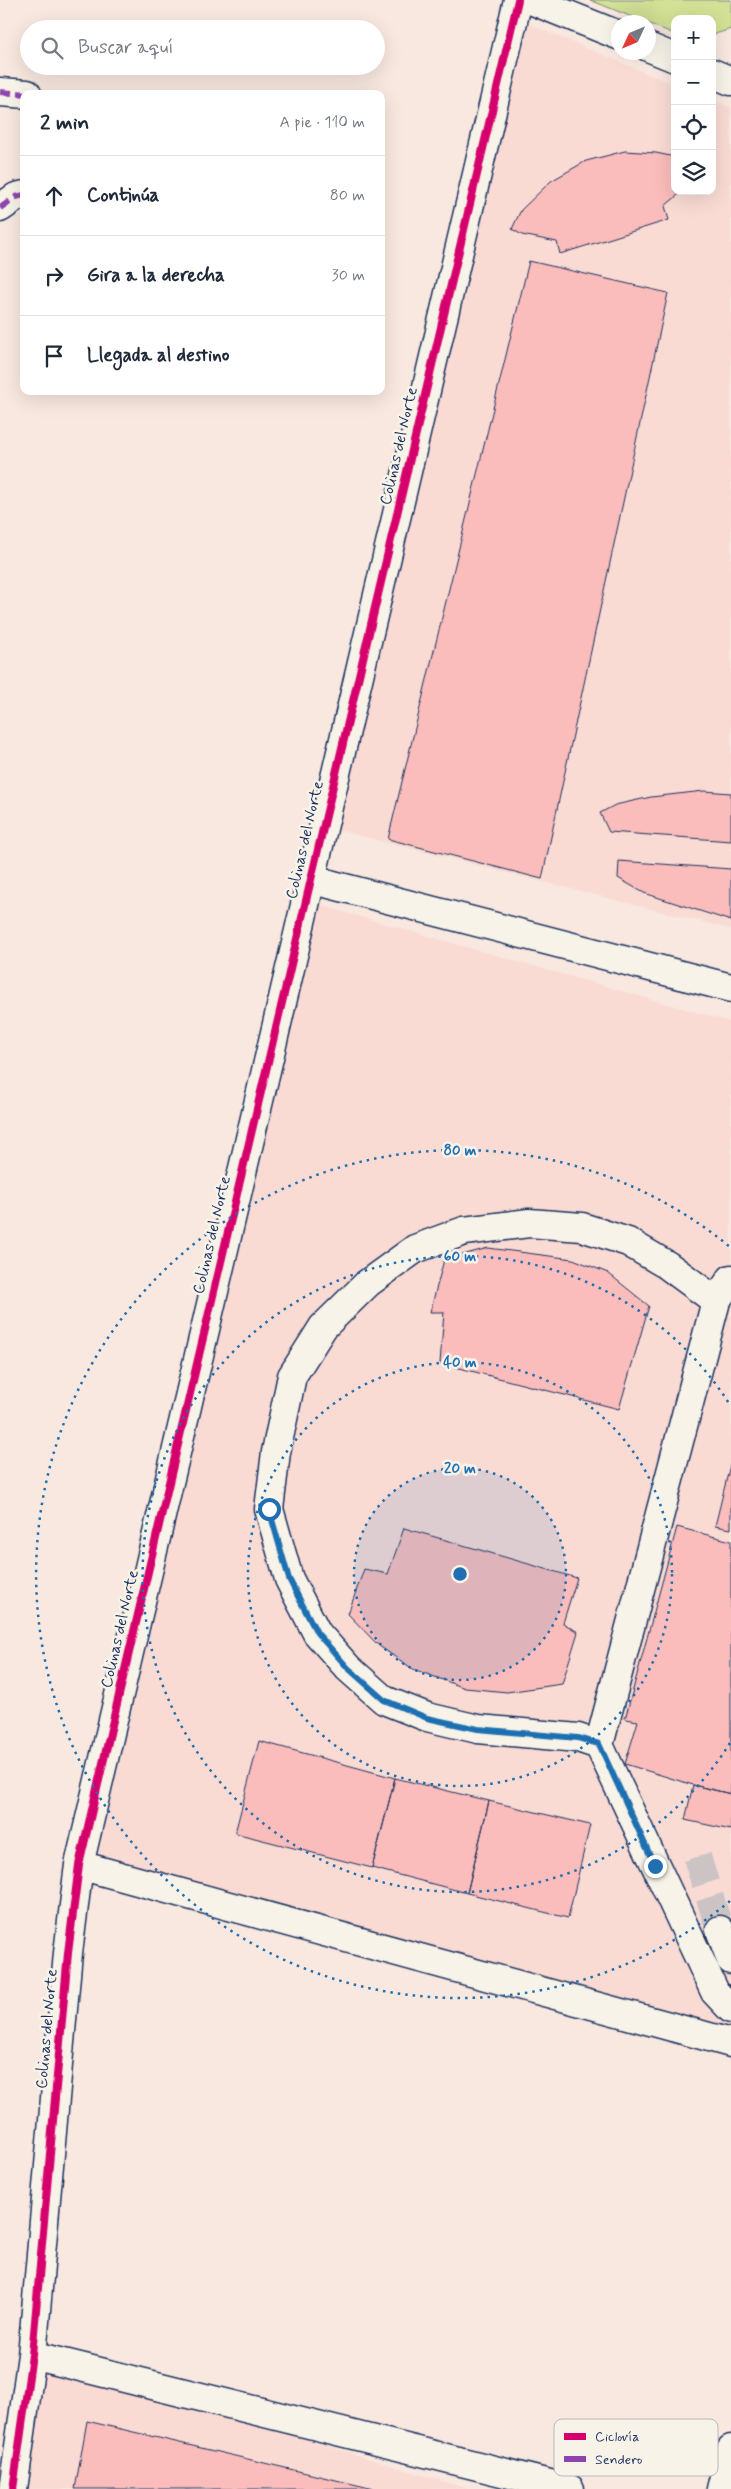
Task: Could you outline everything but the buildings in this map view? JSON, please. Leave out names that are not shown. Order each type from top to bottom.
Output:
[{"type":"street","name":"Colinas del Norte","points":[[13,2489],[32,2355],[68,1953],[79,1865],[518,0]]},
{"type":"street","points":[[531,0],[611,32]]},
{"type":"street","points":[[656,50],[671,56]]},
{"type":"street","points":[[716,75],[731,81]]},
{"type":"street","points":[[0,92],[20,93]]},
{"type":"street","points":[[0,208],[20,196]]},
{"type":"street","points":[[310,879],[731,988]]},
{"type":"street","points":[[599,1744],[578,1738],[478,1729],[427,1718],[384,1700],[348,1668],[317,1633],[289,1579],[269,1509],[276,1452],[292,1376],[324,1327],[368,1283],[415,1249],[464,1231],[529,1224],[582,1226],[628,1242],[667,1265],[716,1301]]},
{"type":"street","points":[[731,1279],[716,1301],[599,1744],[715,1992],[731,2010]]},
{"type":"street","points":[[79,1865],[731,2043]]},
{"type":"street","points":[[720,1930],[731,1960]]},
{"type":"street","points":[[32,2355],[570,2489]]},
{"type":"street","points":[[721,2489],[731,2450]]},
{"type":"shaded area","points":[[524,22],[611,58],[611,60],[671,83],[671,195],[716,195],[716,102],[731,108],[731,929],[333,829]]},
{"type":"shaded area","points":[[305,901],[731,1022],[731,2044],[79,1865]]},
{"type":"shaded area","points":[[32,2355],[468,2489],[13,2489]]},
{"type":"green space","points":[[590,0],[731,0],[731,29],[716,34],[716,15],[671,15],[671,33],[656,27],[656,15],[627,15]]},
{"type":"tunnel","points":[[697,1857],[720,1930]]},
{"type":"marked path","points":[[0,92],[20,93]]},
{"type":"marked path","points":[[0,208],[20,196]]},
{"type":"cycle path","points":[[13,2489],[32,2355],[68,1953],[79,1865],[518,0]]},
{"type":"route","points":[[269,1509],[289,1579],[317,1633],[348,1668],[384,1700],[427,1718],[478,1729],[578,1738],[599,1744],[655,1866]]}]
